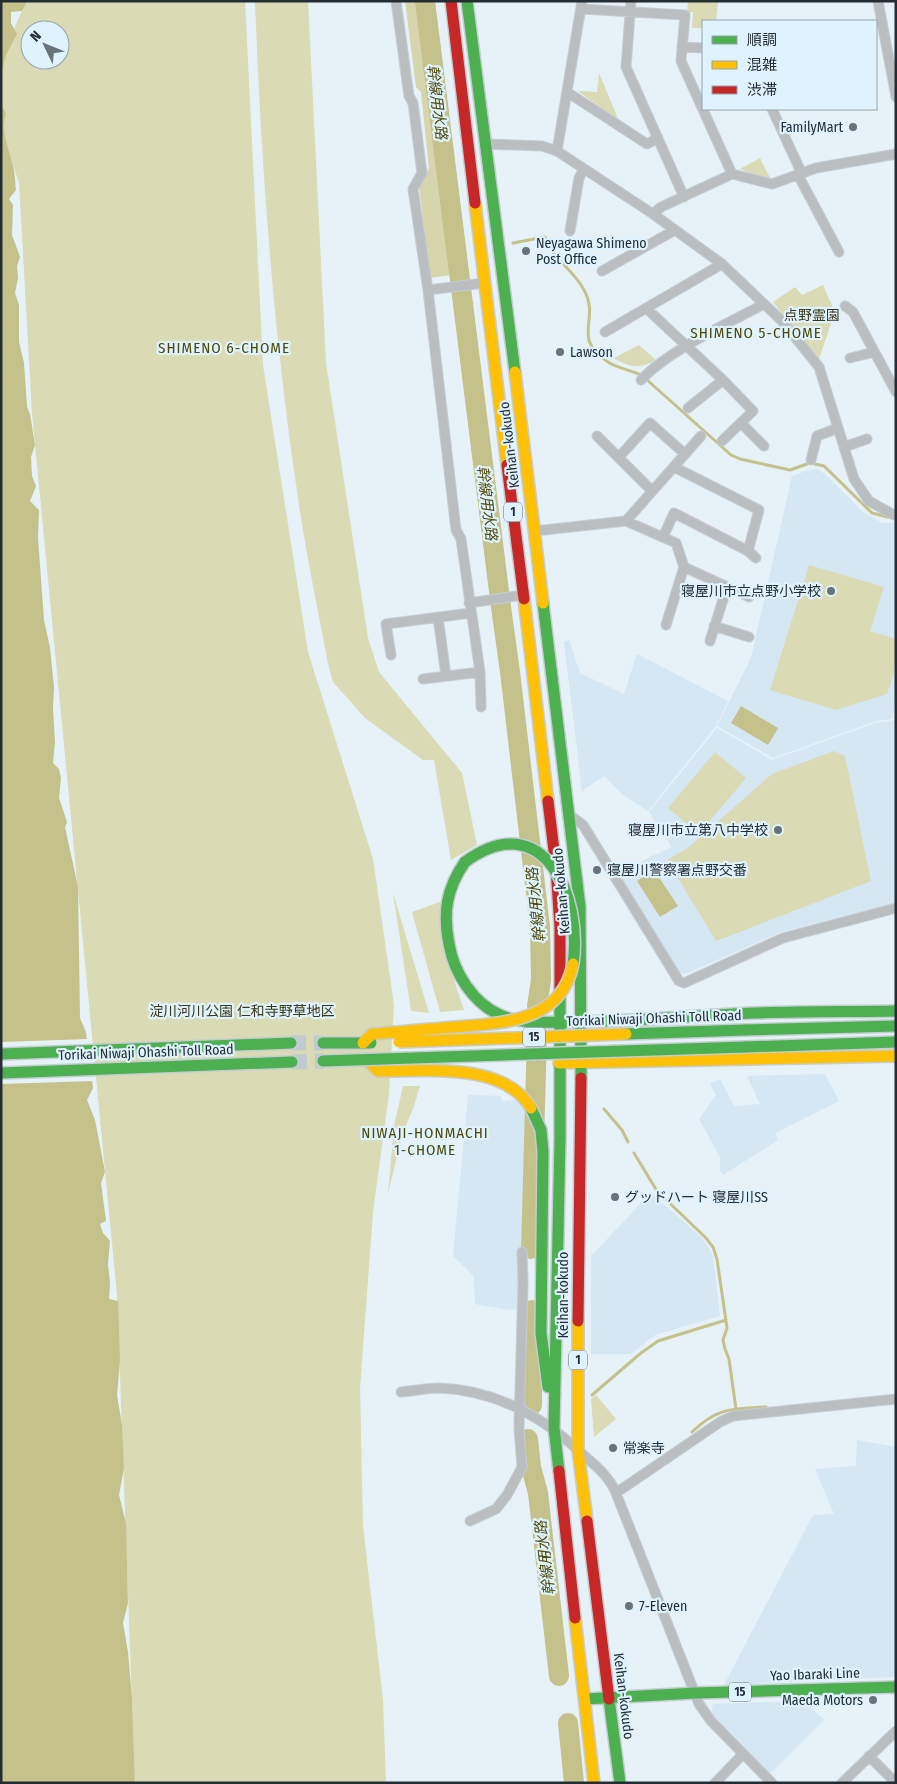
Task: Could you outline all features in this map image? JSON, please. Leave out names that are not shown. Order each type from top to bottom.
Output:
[{"type":"main road","name":"Keihan-kokudo","points":[[450,1],[556,867],[560,927],[560,1138],[554,1329],[554,1428],[594,1783]]},
{"type":"main road","name":"Keihan-kokudo","points":[[467,1],[505,291],[580,907],[581,1062],[578,1230],[578,1450],[620,1783]]},
{"type":"main road","name":"15","points":[[363,1043],[372,1034],[511,1023],[535,1014],[553,1001],[567,983],[576,940],[574,915],[569,892],[552,864],[530,847],[510,843],[486,848],[465,862],[455,875],[447,898],[449,946],[461,981],[482,1004],[501,1016],[538,1022],[560,1023],[635,1021],[738,1014],[896,1011]]},
{"type":"main road","name":"Torikai Niwaji Ohashi Toll Road","points":[[323,1043],[896,1026]]},
{"type":"main road","name":"15","points":[[324,1061],[896,1042]]},
{"type":"main road","name":"Torikai Niwaji Ohashi Toll Road","points":[[1,1054],[291,1043]]},
{"type":"main road","points":[[559,1063],[896,1056]]},
{"type":"main road","points":[[366,1059],[378,1071],[468,1072],[491,1077],[520,1094],[530,1106],[541,1130],[543,1152],[540,1282],[541,1333],[554,1428]]},
{"type":"main road","name":"Torikai Niwaji Ohashi Toll Road","points":[[1,1073],[292,1062]]},
{"type":"main road","name":"Yao Ibaraki Line","points":[[585,1699],[696,1693],[896,1687]]},
{"type":"street","points":[[396,1],[409,96],[413,103],[422,173],[413,189],[428,290],[456,530],[461,539],[480,672],[481,707]]},
{"type":"street","points":[[632,1],[626,67],[684,197]]},
{"type":"street","points":[[878,1],[896,97]]},
{"type":"street","points":[[556,151],[582,5],[631,11],[685,14],[682,61],[702,106]]},
{"type":"street","points":[[682,47],[702,48]]},
{"type":"street","points":[[567,92],[647,144],[658,138]]},
{"type":"street","points":[[704,110],[732,174]]},
{"type":"street","points":[[772,110],[800,174],[839,252]]},
{"type":"street","points":[[485,144],[542,146],[556,151],[653,214],[722,264],[782,321],[819,367],[854,479],[866,496],[876,505],[894,515],[896,514]]},
{"type":"street","points":[[653,214],[661,207],[732,174],[772,184],[816,168],[896,154]]},
{"type":"street","points":[[570,231],[579,178],[584,169]]},
{"type":"street","points":[[602,271],[675,230]]},
{"type":"street","points":[[605,332],[722,264]]},
{"type":"street","points":[[428,290],[484,283]]},
{"type":"street","points":[[641,380],[649,371],[687,346],[764,304]]},
{"type":"street","points":[[846,306],[853,312],[896,392]]},
{"type":"street","points":[[646,308],[723,380],[753,411],[722,441]]},
{"type":"street","points":[[850,358],[874,352]]},
{"type":"street","points":[[688,408],[723,380]]},
{"type":"street","points":[[619,457],[650,423],[685,454]]},
{"type":"street","points":[[741,423],[764,446]]},
{"type":"street","points":[[811,460],[816,436],[838,428]]},
{"type":"street","points":[[597,436],[652,491]]},
{"type":"street","points":[[626,521],[701,436]]},
{"type":"street","points":[[844,447],[867,439]]},
{"type":"street","points":[[674,467],[759,510],[748,551]]},
{"type":"street","points":[[663,537],[674,513],[748,551],[756,558]]},
{"type":"street","points":[[534,531],[626,521],[676,543],[684,568],[666,625]]},
{"type":"street","points":[[684,568],[749,597]]},
{"type":"street","points":[[710,641],[727,587]]},
{"type":"street","points":[[469,603],[523,595]]},
{"type":"street","points":[[391,655],[386,624],[471,613]]},
{"type":"street","points":[[438,617],[446,676]]},
{"type":"street","points":[[714,626],[749,637]]},
{"type":"street","points":[[423,679],[480,672]]},
{"type":"street","points":[[569,814],[583,825],[679,980],[684,983],[783,938],[896,908]]},
{"type":"street","points":[[470,1521],[496,1509],[507,1495],[522,1467],[519,1428],[523,1283],[522,1252]]},
{"type":"street","points":[[523,1283],[540,1282]]},
{"type":"street","points":[[401,1392],[438,1388],[492,1397],[520,1409],[554,1428],[607,1477],[616,1493],[700,1704],[711,1721],[772,1783]]},
{"type":"street","points":[[616,1493],[720,1422],[733,1416],[896,1399]]},
{"type":"street","points":[[842,1783],[896,1731]]},
{"type":"street","points":[[715,1783],[743,1754]]},
{"type":"street","points":[[869,1756],[896,1783]]},
{"type":"shaded area","points":[[1,1],[27,1],[22,11],[11,12],[11,23],[17,34],[6,55],[1,74]]},
{"type":"shaded area","points":[[1,104],[6,114],[4,132],[14,169],[16,190],[9,199],[13,205],[12,235],[20,257],[17,266],[18,278],[15,293],[19,305],[19,342],[24,363],[27,407],[35,445],[31,457],[32,476],[36,486],[30,501],[39,510],[38,538],[44,620],[50,648],[54,687],[55,742],[53,763],[59,769],[61,778],[59,798],[67,822],[65,827],[78,887],[80,1018],[86,1032],[93,1088],[87,1100],[95,1120],[105,1172],[101,1183],[106,1221],[100,1224],[103,1233],[110,1241],[108,1264],[109,1299],[118,1301],[120,1360],[117,1395],[122,1425],[124,1468],[119,1495],[126,1523],[128,1603],[123,1623],[128,1652],[132,1698],[135,1783],[1,1783]]},
{"type":"shaded area","name":"寝屋川市立点野小学校","points":[[818,469],[863,512],[882,523],[896,522],[896,701],[892,719],[876,721],[773,758],[717,726],[751,658],[792,476]]},
{"type":"shaded area","points":[[569,640],[580,673],[624,694],[637,654],[728,701],[716,726],[648,811],[623,795],[604,776],[582,791],[564,642]]},
{"type":"shaded area","points":[[741,706],[778,728],[768,745],[731,723]]},
{"type":"shaded area","name":"寝屋川市立第八中学校","points":[[896,720],[896,903],[781,932],[685,974],[677,971],[618,875],[672,847],[649,812],[717,728],[772,760],[875,723]]},
{"type":"shaded area","points":[[654,870],[678,906],[660,917],[637,881]]},
{"type":"shaded area","points":[[825,1074],[839,1101],[775,1133],[778,1140],[723,1175],[720,1170],[720,1157],[699,1119],[716,1095],[710,1084],[720,1079],[734,1106],[760,1104],[747,1076]]},
{"type":"shaded area","points":[[468,1095],[501,1096],[502,1101],[520,1100],[527,1107],[518,1309],[510,1310],[475,1304],[474,1276],[453,1256]]},
{"type":"shaded area","points":[[651,1193],[702,1238],[707,1245],[713,1256],[720,1316],[655,1335],[631,1354],[591,1354],[591,1256]]},
{"type":"shaded area","points":[[857,1440],[896,1447],[896,1677],[724,1685],[813,1515],[834,1514],[815,1469],[856,1466]]},
{"type":"shaded area","points":[[804,1701],[824,1720],[770,1774],[711,1715],[713,1704]]},
{"type":"green space","name":"淀川河川公園 仁和寺野草地区","points":[[26,1],[245,1],[263,365],[308,652],[373,859],[394,1005],[389,1094],[373,1212],[360,1388],[363,1526],[383,1700],[386,1783],[135,1783],[117,1295],[32,413],[19,183],[3,134],[1,121],[1,60]]},
{"type":"green space","points":[[255,1],[308,1],[326,363],[368,638],[379,672],[462,773],[477,845],[451,860],[434,760],[423,760],[365,718],[333,682],[328,663],[300,513],[281,369],[269,247]]},
{"type":"green space","points":[[405,1],[416,1],[450,275],[430,278],[419,186],[429,168],[421,92],[416,87]]},
{"type":"green space","points":[[688,1],[718,1],[716,20],[702,20],[702,28],[692,28],[693,12],[687,12]]},
{"type":"green space","points":[[599,73],[619,121],[578,91],[597,92]]},
{"type":"green space","points":[[760,158],[772,182],[740,169]]},
{"type":"green space","name":"点野霊園","points":[[823,285],[835,312],[819,359],[773,302],[795,287],[802,295]]},
{"type":"green space","points":[[639,345],[656,360],[645,365],[635,366],[625,364],[614,358]]},
{"type":"green space","points":[[809,565],[884,587],[870,631],[896,639],[896,665],[887,694],[836,710],[770,690]]},
{"type":"green space","points":[[834,751],[845,756],[871,881],[716,941],[667,860],[689,847],[772,774]]},
{"type":"green space","points":[[715,752],[746,778],[699,834],[668,808]]},
{"type":"green space","points":[[393,893],[429,1013],[411,1011]]},
{"type":"green space","points":[[440,902],[442,944],[464,1010],[440,1012],[412,912]]},
{"type":"green space","points":[[403,1086],[420,1086],[403,1132],[388,1193],[394,1126]]},
{"type":"green space","points":[[596,1395],[616,1419],[594,1437],[591,1399]]},
{"type":"pier","points":[[89,1039],[94,1081],[1,1084],[1,1042]]},
{"type":"waterway","name":"幹線用水路","points":[[425,1],[510,672],[540,927],[541,980],[537,1006]]},
{"type":"waterway","points":[[513,243],[545,237],[553,252],[575,276],[584,290],[590,311],[588,336],[591,345],[608,362],[641,375]]},
{"type":"waterway","name":"幹線用水路","points":[[456,253],[465,252]]},
{"type":"waterway","points":[[462,299],[472,303]]},
{"type":"waterway","points":[[646,379],[731,455],[740,459],[790,470],[810,463],[824,466],[872,513],[896,519]]},
{"type":"waterway","name":"幹線用水路","points":[[531,1249],[537,1034]]},
{"type":"waterway","points":[[604,1109],[622,1130],[628,1142]]},
{"type":"waterway","points":[[634,1153],[657,1191],[713,1247],[717,1259],[727,1328],[723,1340],[729,1359],[736,1409]]},
{"type":"waterway","name":"幹線用水路","points":[[532,1310],[532,1405]]},
{"type":"waterway","points":[[592,1395],[658,1341],[726,1320]]},
{"type":"waterway","points":[[692,1432],[710,1418],[726,1411],[766,1407]]},
{"type":"waterway","name":"幹線用水路","points":[[528,1439],[531,1467],[538,1493],[559,1676]]},
{"type":"waterway","name":"幹線用水路","points":[[568,1723],[574,1783]]},
{"type":"tunnel","points":[[291,1043],[323,1043]]},
{"type":"tunnel","points":[[292,1062],[323,1061]]},
{"type":"traffic: fast","points":[[467,1],[515,372]]},
{"type":"traffic: fast","points":[[543,603],[580,907],[581,1078]]},
{"type":"traffic: fast","points":[[465,862],[492,847],[516,844],[536,851],[552,866],[564,887],[571,911],[574,938],[573,964]]},
{"type":"traffic: fast","points":[[465,862],[454,882],[448,901],[446,922],[449,944],[455,966],[466,986],[481,1003],[500,1015],[518,1020],[537,1022],[575,1022],[754,1013],[896,1011]]},
{"type":"traffic: fast","points":[[559,1471],[554,1428],[560,1138],[560,995]]},
{"type":"traffic: fast","points":[[745,1030],[896,1026]]},
{"type":"traffic: fast","points":[[626,1034],[745,1030]]},
{"type":"traffic: fast","points":[[745,1047],[896,1042]]},
{"type":"traffic: fast","points":[[1,1054],[291,1043]]},
{"type":"traffic: fast","points":[[323,1043],[371,1043]]},
{"type":"traffic: fast","points":[[323,1061],[745,1047]]},
{"type":"traffic: fast","points":[[1,1073],[292,1062]]},
{"type":"traffic: fast","points":[[531,1108],[541,1130],[543,1152],[541,1333],[548,1387]]},
{"type":"traffic: fast","points":[[585,1699],[696,1693],[896,1687]]},
{"type":"traffic: fast","points":[[609,1699],[620,1783]]},
{"type":"traffic: slow","points":[[475,203],[507,465]]},
{"type":"traffic: slow","points":[[515,372],[543,603]]},
{"type":"traffic: slow","points":[[524,599],[548,801]]},
{"type":"traffic: slow","points":[[363,1043],[372,1034],[493,1024],[528,1016],[544,1008],[557,998],[567,983],[573,964]]},
{"type":"traffic: slow","points":[[399,1042],[626,1034]]},
{"type":"traffic: slow","points":[[559,1063],[896,1056]]},
{"type":"traffic: slow","points":[[366,1059],[378,1071],[462,1072],[483,1076],[502,1083],[518,1093],[531,1108]]},
{"type":"traffic: slow","points":[[578,1321],[578,1450],[587,1521]]},
{"type":"traffic: slow","points":[[575,1618],[594,1783]]},
{"type":"traffic: jam","points":[[451,1],[475,203]]},
{"type":"traffic: jam","points":[[507,465],[524,599]]},
{"type":"traffic: jam","points":[[548,801],[556,867],[560,927],[560,995]]},
{"type":"traffic: jam","points":[[578,1321],[581,1078]]},
{"type":"traffic: jam","points":[[559,1471],[575,1618]]},
{"type":"traffic: jam","points":[[587,1521],[609,1699]]},
{"type":"place","name":"FamilyMart","points":[[853,127]]},
{"type":"place","name":"Neyagawa Shimeno Post Office","points":[[526,251]]},
{"type":"place","name":"Lawson","points":[[560,352]]},
{"type":"place","name":"寝屋川市立点野小学校","points":[[831,591]]},
{"type":"place","name":"寝屋川市立第八中学校","points":[[778,830]]},
{"type":"place","name":"寝屋川警察署点野交番","points":[[597,870]]},
{"type":"place","name":"グッドハート 寝屋川SS","points":[[615,1197]]},
{"type":"place","name":"常楽寺","points":[[613,1448]]},
{"type":"place","name":"7-Eleven","points":[[629,1606]]},
{"type":"place","name":"Maeda Motors","points":[[873,1700]]},
{"type":"district","name":"SHIMENO 5-CHOME","points":[[756,333]]},
{"type":"district","name":"SHIMENO 6-CHOME","points":[[224,348]]},
{"type":"district","name":"NIWAJI-HONMACHI 1-CHOME","points":[[425,1142]]}]
